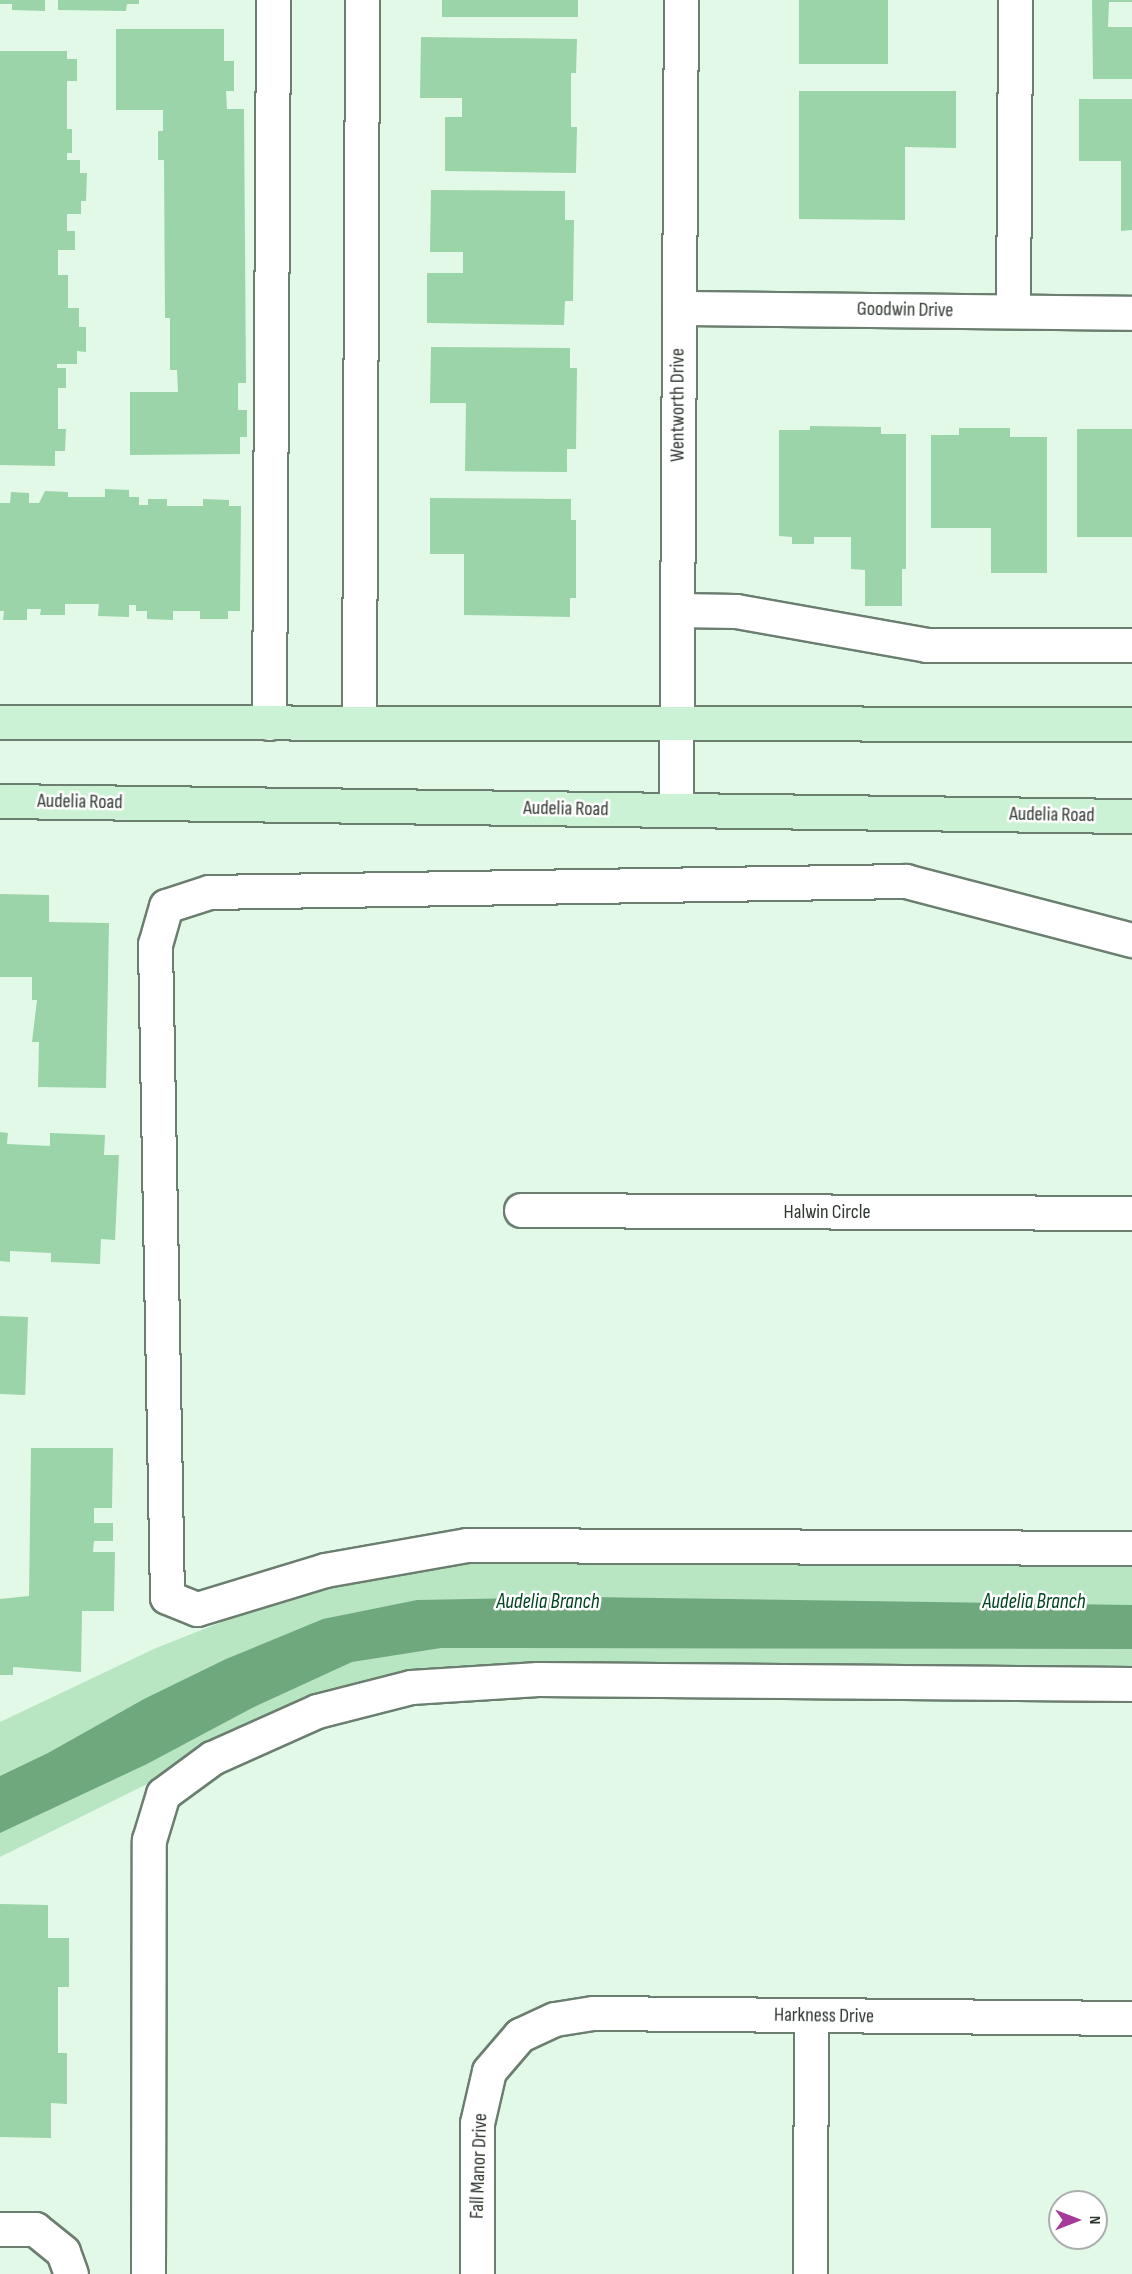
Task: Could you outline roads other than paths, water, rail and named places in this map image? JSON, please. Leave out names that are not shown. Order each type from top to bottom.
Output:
[{"type":"main road","points":[[0,722],[1132,724]]},
{"type":"main road","name":"Audelia Road","points":[[0,801],[1132,816]]},
{"type":"street","points":[[269,723],[273,0]]},
{"type":"street","points":[[359,723],[362,0]]},
{"type":"street","name":"Wentworth Drive","points":[[676,810],[681,0]]},
{"type":"street","points":[[1013,311],[1015,0]]},
{"type":"street","name":"Goodwin Drive","points":[[679,308],[1132,313]]},
{"type":"street","points":[[677,610],[736,611],[926,645],[1132,645]]},
{"type":"street","points":[[1132,940],[906,881],[209,892],[166,906],[155,944],[167,1597],[197,1609],[325,1570],[467,1545],[1132,1548]]},
{"type":"street","name":"Halwin Circle","points":[[521,1210],[1132,1213]]},
{"type":"street","points":[[148,2274],[149,1840],[163,1794],[212,1758],[317,1711],[411,1687],[538,1679],[1132,1684]]},
{"type":"street","name":"Harkness Drive","points":[[520,2036],[555,2019],[593,2013],[1132,2018]]},
{"type":"street","points":[[810,2274],[811,2016]]},
{"type":"street","name":"Fall Manor Drive","points":[[477,2274],[477,2123],[489,2071],[520,2036]]},
{"type":"street","points":[[0,2229],[35,2229],[63,2252],[72,2274]]},
{"type":"water","name":"Audelia Branch","points":[[587,1597],[1132,1605],[1132,1649],[441,1648],[352,1662],[252,1708],[147,1764],[0,1833],[0,1776],[48,1753],[144,1699],[226,1659],[323,1619],[417,1600]]}]
